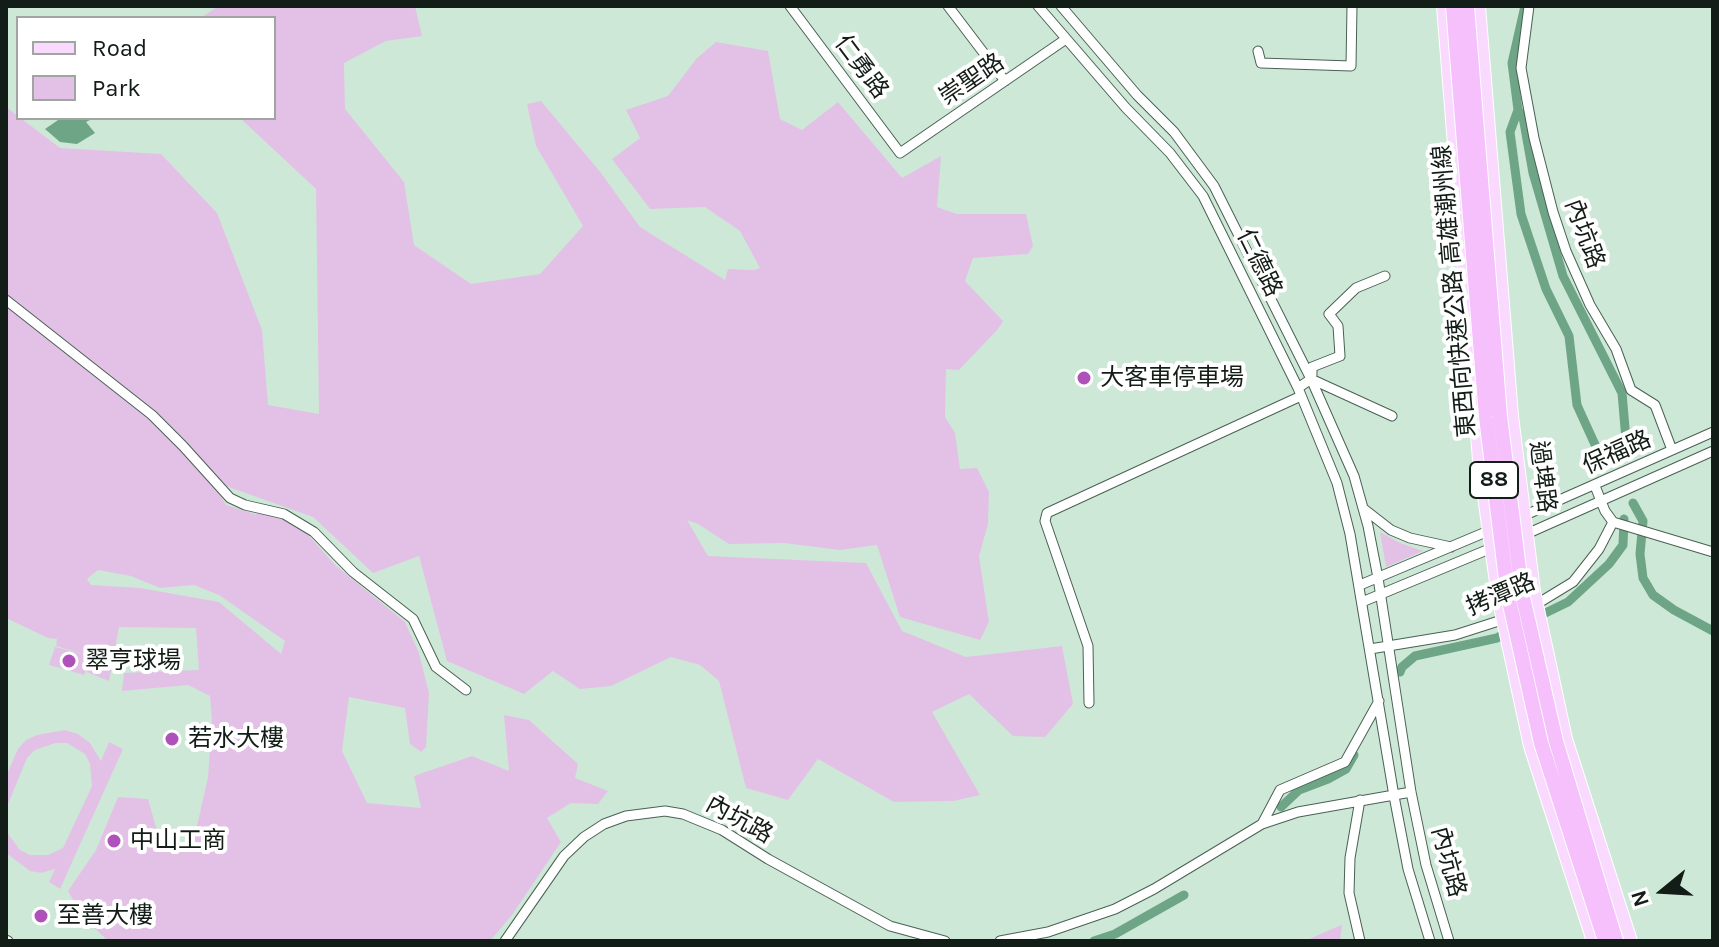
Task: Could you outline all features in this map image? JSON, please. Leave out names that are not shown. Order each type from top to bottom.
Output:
[{"type":"highway","name":"東西向快速公路 高雄潮州線","points":[[1453,6],[1486,417],[1508,596],[1541,743],[1605,941]]},
{"type":"highway","name":"東西向快速公路 高雄潮州線","points":[[1467,6],[1500,416],[1522,593],[1556,741],[1616,941]]},
{"type":"main road","points":[[1443,6],[1479,460],[1488,531],[1503,624],[1530,746],[1593,941]]},
{"type":"main road","name":"過埤路","points":[[1479,6],[1512,416],[1537,606],[1566,739],[1631,941]]},
{"type":"street","name":"仁勇路","points":[[790,6],[900,153]]},
{"type":"street","points":[[948,6],[1005,81]]},
{"type":"street","name":"仁德路","points":[[1038,6],[1126,108],[1170,153],[1203,196],[1299,392],[1337,483],[1360,585]]},
{"type":"street","name":"仁德路","points":[[1061,6],[1137,95],[1174,132],[1214,186],[1311,379],[1354,476],[1378,578]]},
{"type":"street","points":[[1258,51],[1261,63],[1351,66],[1352,6]]},
{"type":"street","name":"內坑路","points":[[1529,6],[1521,68],[1534,138],[1553,212],[1578,278],[1616,349],[1631,390],[1655,405],[1672,450]]},
{"type":"street","name":"崇聖路","points":[[900,153],[1066,39]]},
{"type":"street","points":[[1089,703],[1088,646],[1045,521],[1047,513],[1299,392],[1311,379],[1312,367],[1340,356],[1338,326],[1329,314],[1356,288],[1385,276]]},
{"type":"street","points":[[6,300],[152,415],[230,498],[245,505],[284,514],[314,532],[353,572],[413,619],[436,667],[466,690]]},
{"type":"street","points":[[1311,379],[1392,416]]},
{"type":"street","name":"保福路","points":[[1360,585],[1595,486],[1713,432]]},
{"type":"street","name":"保福路","points":[[1362,602],[1527,534],[1713,451]]},
{"type":"street","points":[[1595,486],[1616,523],[1713,552]]},
{"type":"street","points":[[1363,508],[1391,530],[1410,538],[1451,547]]},
{"type":"street","name":"拷潭路","points":[[1370,649],[1503,624],[1573,582],[1616,523]]},
{"type":"street","name":"內坑路","points":[[1378,578],[1411,792],[1426,865],[1449,941]]},
{"type":"street","name":"內坑路","points":[[1360,585],[1408,869],[1430,941]]},
{"type":"street","points":[[1262,824],[1280,790],[1345,762],[1379,701]]},
{"type":"street","points":[[1000,941],[1048,932],[1138,899],[1262,824],[1298,812],[1411,792]]},
{"type":"street","points":[[1360,800],[1350,858],[1349,893],[1360,941]]},
{"type":"street","name":"內坑路","points":[[505,941],[564,856],[584,837],[604,824],[626,816],[665,811],[691,816],[722,830],[890,926],[945,941]]},
{"type":"green space","points":[[219,6],[415,6],[422,36],[386,41],[344,63],[345,109],[404,182],[414,245],[471,284],[540,274],[583,226],[536,146],[527,104],[541,101],[601,173],[640,227],[725,280],[728,269],[760,268],[740,231],[705,207],[650,209],[612,159],[640,138],[626,110],[668,96],[697,58],[716,42],[768,51],[780,119],[802,130],[838,102],[902,178],[941,156],[937,207],[957,214],[1026,214],[1033,246],[1028,254],[973,258],[965,281],[1003,321],[959,370],[946,369],[945,417],[955,433],[960,469],[977,468],[989,492],[988,524],[979,556],[989,622],[980,640],[900,617],[877,545],[840,550],[784,543],[729,544],[687,520],[708,556],[866,563],[902,631],[966,657],[1062,646],[1073,704],[1045,737],[1013,736],[969,694],[932,712],[980,795],[953,801],[894,802],[818,759],[788,800],[746,788],[719,681],[700,665],[671,657],[611,686],[580,689],[553,671],[524,694],[447,661],[419,556],[373,573],[313,517],[226,486],[196,455],[226,505],[255,514],[281,512],[303,529],[335,565],[405,622],[419,653],[429,693],[426,747],[421,752],[410,744],[405,708],[349,697],[342,751],[367,803],[421,808],[414,776],[472,756],[509,771],[504,715],[529,720],[578,764],[575,778],[608,791],[598,804],[571,803],[547,818],[561,842],[512,915],[490,941],[108,941],[84,918],[68,891],[96,850],[118,797],[148,799],[162,849],[193,844],[208,777],[212,720],[210,696],[188,685],[122,691],[124,673],[199,670],[196,628],[119,627],[109,681],[87,672],[87,669],[84,675],[49,665],[55,647],[86,655],[56,646],[57,639],[48,638],[6,618],[6,107],[16,115],[16,120],[23,120],[60,148],[161,154],[217,213],[262,330],[268,405],[319,414],[316,189],[242,120],[276,120],[276,16],[203,16]],"holes":[[[98,570],[131,576],[160,588],[194,585],[219,595],[285,641],[281,654],[219,602],[140,588],[91,585],[87,579]]]},
{"type":"green space","points":[[1380,532],[1400,543],[1423,551],[1386,567]]},
{"type":"green space","points":[[65,730],[78,734],[90,743],[101,761],[109,742],[123,749],[60,889],[49,882],[55,869],[41,873],[30,871],[6,853],[6,831],[20,850],[30,855],[48,855],[63,848],[92,786],[90,764],[85,754],[67,743],[55,743],[35,750],[27,758],[6,809],[6,776],[18,749],[26,740]]},
{"type":"green space","points":[[1341,925],[1340,941],[1305,941]]},
{"type":"shaded area","points":[[58,120],[90,120],[86,122],[95,133],[77,144],[60,142],[45,129]]},
{"type":"waterway","points":[[1525,6],[1512,63],[1518,110],[1523,117],[1533,173],[1563,276],[1622,393],[1627,451]]},
{"type":"waterway","points":[[1518,110],[1510,132],[1521,214],[1546,289],[1569,336],[1577,405],[1602,460]]},
{"type":"waterway","points":[[1633,503],[1643,521],[1640,554],[1643,578],[1653,595],[1713,631]]},
{"type":"waterway","points":[[1537,617],[1568,602],[1609,564],[1623,545],[1624,519]]},
{"type":"waterway","points":[[1400,672],[1415,656],[1497,638],[1509,631]]},
{"type":"waterway","points":[[1281,807],[1299,790],[1346,769],[1354,755]]},
{"type":"waterway","points":[[1094,941],[1115,934],[1184,895]]},
{"type":"place","name":"大客車停車場","points":[[1084,378]]},
{"type":"place","name":"翠亨球場","points":[[69,661]]},
{"type":"place","name":"若水大樓","points":[[172,739]]},
{"type":"place","name":"中山工商","points":[[114,841]]},
{"type":"place","name":"至善大樓","points":[[41,916]]}]
